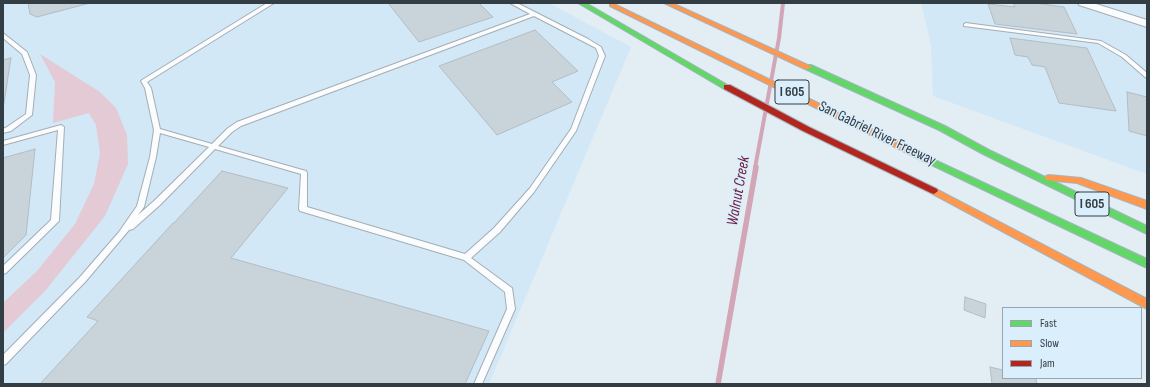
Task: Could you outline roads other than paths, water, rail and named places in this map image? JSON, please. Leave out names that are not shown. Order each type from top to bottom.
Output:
[{"type":"highway","points":[[580,3],[771,110],[941,194],[1147,304]]},
{"type":"highway","name":"San Gabriel River Freeway","points":[[608,3],[941,166],[1147,264]]},
{"type":"highway","points":[[626,3],[634,7],[640,18]]},
{"type":"highway","name":"San Gabriel River Freeway","points":[[667,3],[942,128],[1038,178],[1147,230]]},
{"type":"highway","points":[[956,146],[986,152]]},
{"type":"highway","points":[[1038,178],[1078,180],[1147,205]]},
{"type":"highway","points":[[1048,252],[1147,296]]},
{"type":"street","points":[[1083,3],[1147,24]]},
{"type":"lane","points":[[3,361],[84,279],[122,234],[140,207],[153,157],[157,130],[148,88],[144,81],[271,3]]},
{"type":"lane","points":[[466,258],[497,230],[532,190],[566,142],[574,129],[602,56],[598,48],[513,3]]},
{"type":"lane","points":[[122,234],[157,203],[230,130],[239,124],[534,14]]},
{"type":"lane","points":[[966,25],[1099,42],[1124,56],[1147,76]]},
{"type":"lane","points":[[3,35],[25,52],[33,75],[29,115],[9,129],[3,131]]},
{"type":"lane","points":[[3,143],[61,127],[55,221],[3,271]]},
{"type":"lane","points":[[157,130],[304,173],[303,209],[466,258],[509,290],[511,309],[478,384]]},
{"type":"waterway","name":"Walnut Creek","points":[[755,168],[779,38],[783,3]]},
{"type":"waterway","name":"Walnut Creek","points":[[718,384],[756,167]]}]
